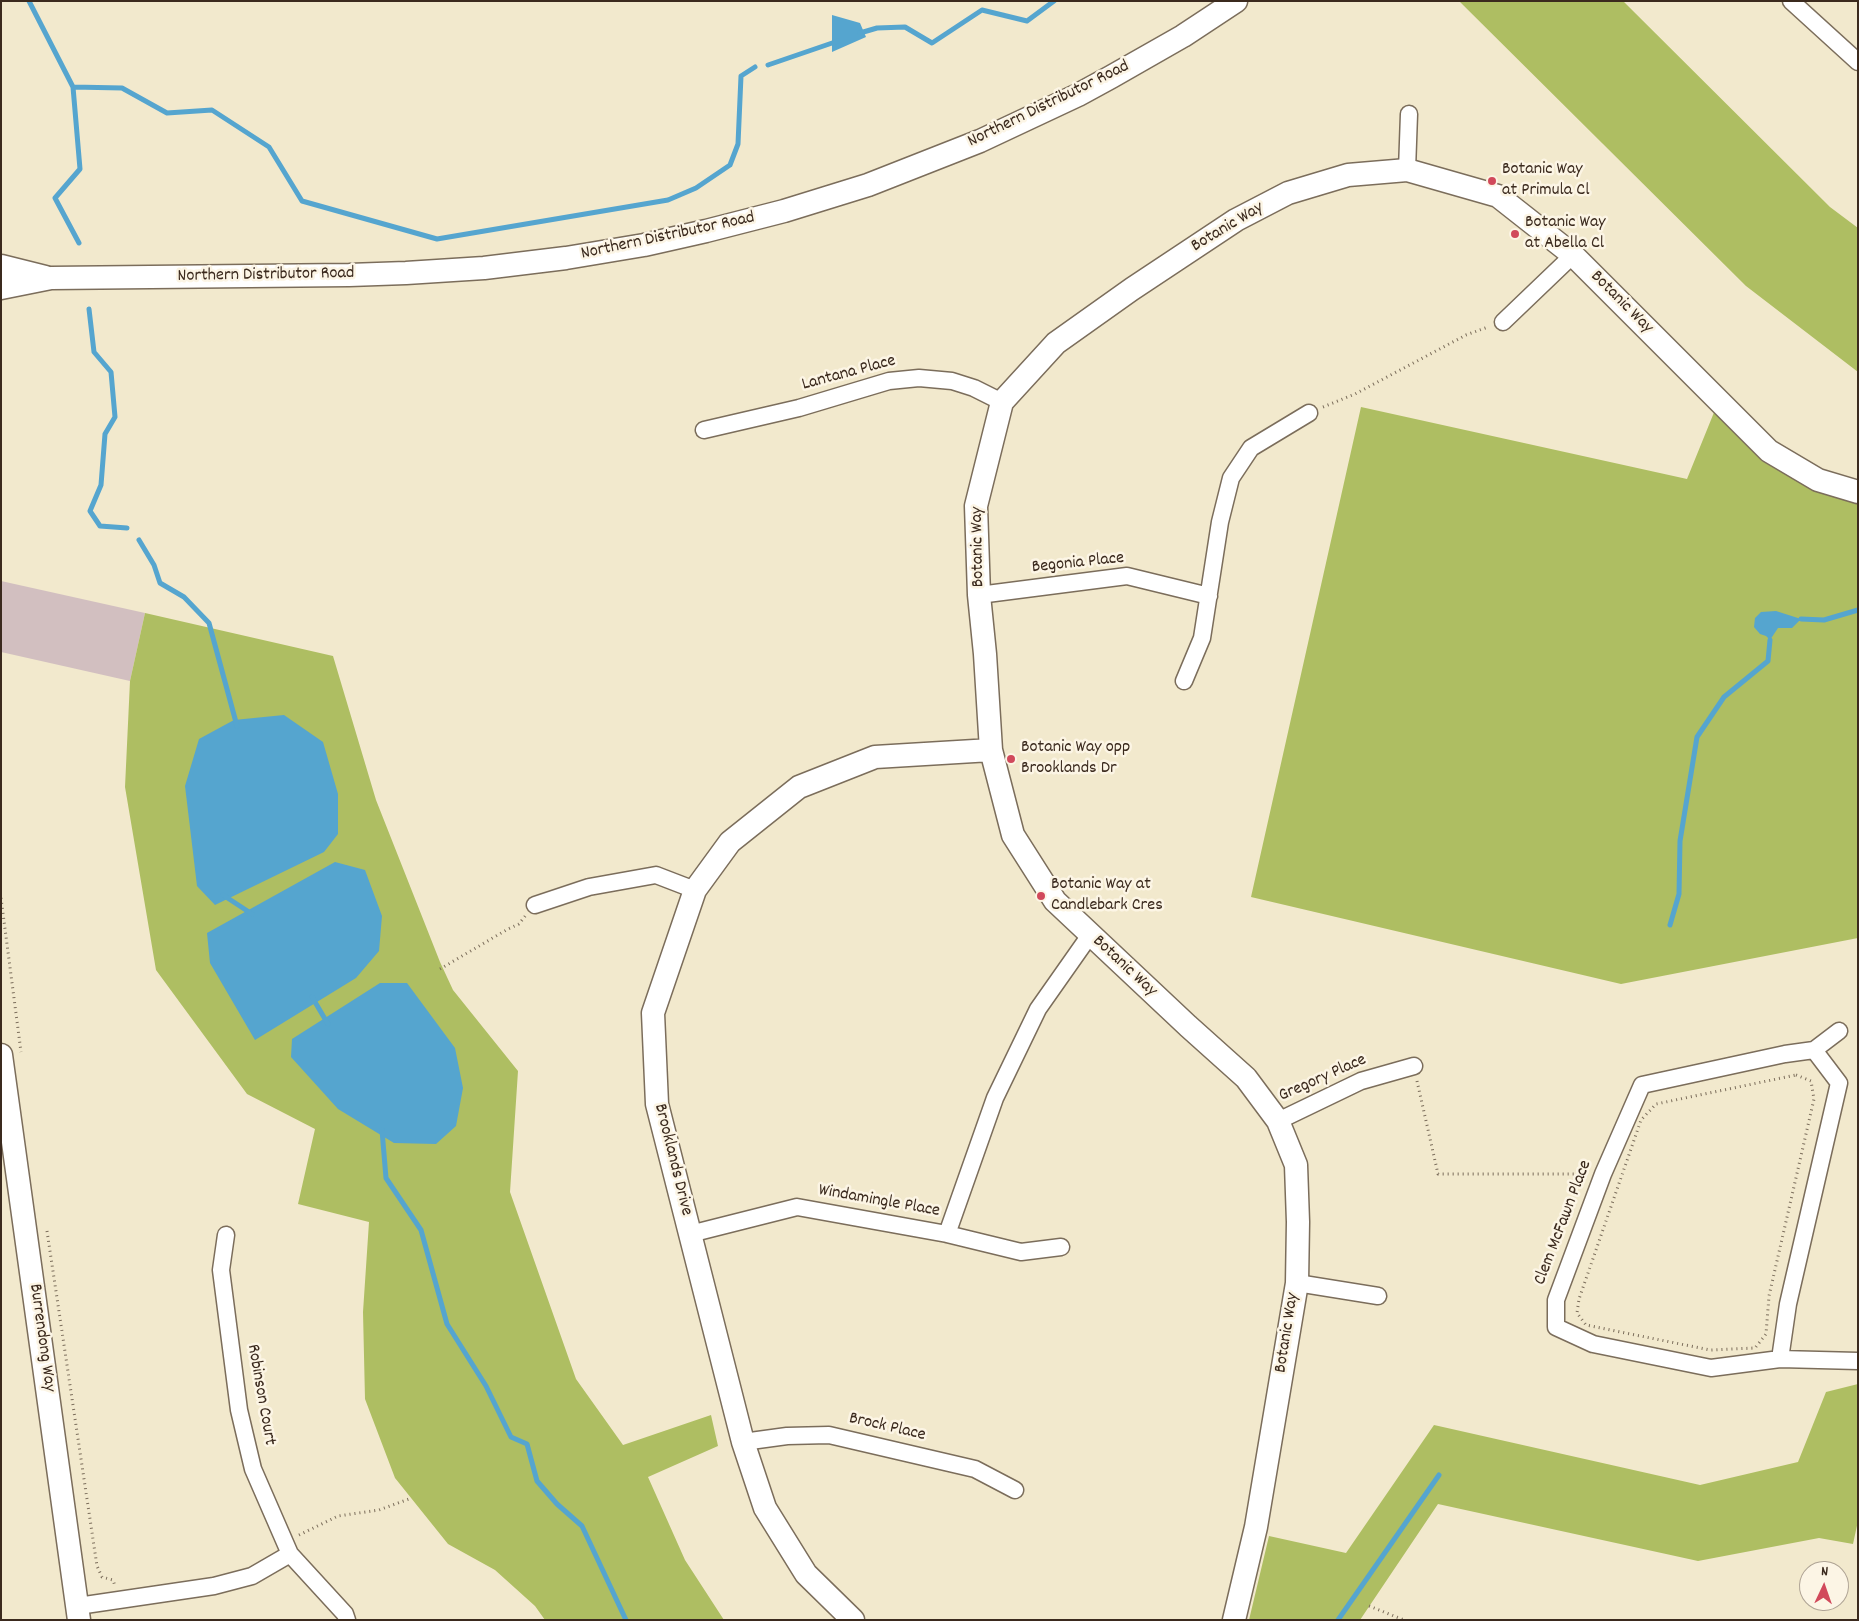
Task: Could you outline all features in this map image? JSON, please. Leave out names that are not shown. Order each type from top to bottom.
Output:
[{"type":"street","name":"Northern Distributor Road","points":[[1,288],[51,278],[349,275],[484,268],[644,245],[706,231],[784,211],[868,185],[980,141],[1078,95],[1111,77],[1183,36],[1236,1]]},
{"type":"street","points":[[1790,1],[1856,56]]},
{"type":"street","points":[[1408,170],[1409,114]]},
{"type":"street","name":"Botanic Way","points":[[1234,1620],[1256,1527],[1296,1283],[1298,1222],[1296,1164],[1278,1121],[1246,1078],[1055,901],[1012,835],[991,750],[979,595],[976,506],[1002,402],[1056,343],[1236,220],[1288,193],[1348,175],[1408,170],[1498,196],[1573,255],[1769,451],[1818,480],[1858,492]]},
{"type":"street","points":[[1503,322],[1573,255]]},
{"type":"street","name":"Northern Distributor Road","points":[[1,266],[51,278]]},
{"type":"street","name":"Lantana Place","points":[[704,430],[799,408],[889,381],[919,378],[952,381],[974,388],[1002,402]]},
{"type":"street","points":[[1184,681],[1202,638],[1220,522],[1231,478],[1250,448],[1309,413]]},
{"type":"street","name":"Begonia Place","points":[[979,595],[1127,576],[1209,596]]},
{"type":"street","name":"Brooklands Drive","points":[[853,1620],[806,1574],[765,1508],[743,1442],[657,1104],[652,1012],[695,890],[730,842],[799,787],[876,757],[991,750]]},
{"type":"street","points":[[535,905],[589,887],[656,875],[695,890]]},
{"type":"street","points":[[948,1234],[999,1089],[1038,1009],[1090,935]]},
{"type":"street","name":"Clem McFawn Place","points":[[1839,1031],[1814,1050],[1785,1054],[1642,1085],[1603,1174],[1556,1300],[1556,1327],[1593,1344],[1711,1368],[1780,1359],[1858,1361]]},
{"type":"street","points":[[1780,1359],[1788,1304],[1839,1083],[1814,1050]]},
{"type":"street","name":"Burrendong Way","points":[[11,1054],[78,1613]]},
{"type":"street","name":"Gregory Place","points":[[1278,1121],[1361,1081],[1414,1066]]},
{"type":"street","name":"Windamingle Place","points":[[690,1234],[797,1207],[948,1234],[1021,1252],[1061,1247]]},
{"type":"street","name":"Robinson Court","points":[[226,1235],[221,1270],[240,1410],[253,1469],[288,1548],[345,1614],[347,1620]]},
{"type":"street","points":[[1296,1283],[1378,1296]]},
{"type":"street","name":"Brock Place","points":[[743,1442],[787,1436],[829,1435],[975,1469],[1015,1490]]},
{"type":"street","points":[[78,1613],[116,1600],[224,1584],[252,1576],[288,1548]]},
{"type":"path","points":[[1309,413],[1355,394],[1466,335],[1503,322]]},
{"type":"path","points":[[1,898],[11,1054]]},
{"type":"path","points":[[440,969],[519,924]]},
{"type":"path","points":[[1414,1066],[1438,1174],[1572,1174]]},
{"type":"path","points":[[1796,1075],[1811,1081],[1814,1099],[1769,1296],[1766,1334],[1755,1348],[1710,1350],[1586,1325],[1577,1313],[1578,1306],[1641,1120],[1656,1104],[1796,1075]]},
{"type":"path","points":[[46,1227],[97,1566],[102,1577],[113,1580],[116,1600]]},
{"type":"path","points":[[288,1548],[338,1516],[379,1510],[409,1499]]},
{"type":"path","points":[[1369,1606],[1404,1620]]},
{"type":"shaded area","points":[[1,581],[145,613],[130,681],[1,652]]},
{"type":"green space","points":[[1459,1],[1623,1],[1830,207],[1858,228],[1858,372],[1746,286]]},
{"type":"green space","points":[[1361,407],[1687,479],[1715,410],[1762,461],[1813,490],[1858,504],[1858,938],[1621,984],[1251,897]]},
{"type":"green space","points":[[145,613],[333,656],[376,800],[440,962],[453,990],[518,1071],[510,1192],[576,1379],[623,1445],[711,1415],[718,1446],[648,1477],[685,1560],[724,1620],[545,1620],[535,1606],[495,1570],[448,1544],[395,1478],[365,1399],[363,1312],[369,1222],[298,1204],[315,1129],[247,1094],[156,970],[125,787],[130,681]]},
{"type":"green space","points":[[1858,1384],[1858,1521],[1853,1544],[1819,1538],[1698,1561],[1438,1504],[1360,1620],[1249,1620],[1269,1536],[1346,1553],[1434,1425],[1700,1485],[1798,1462],[1826,1392]]},
{"type":"water","points":[[832,15],[860,23],[866,37],[832,52]]},
{"type":"water","points":[[1776,611],[1801,619],[1792,628],[1778,628],[1770,640],[1760,634],[1754,627],[1755,618],[1761,612]]},
{"type":"water","points":[[284,715],[323,742],[338,794],[338,834],[324,852],[215,905],[197,886],[185,786],[199,739],[234,720]]},
{"type":"water","points":[[335,862],[365,870],[382,916],[379,951],[356,978],[255,1040],[210,963],[207,933]]},
{"type":"water","points":[[380,983],[407,983],[455,1048],[463,1088],[456,1126],[436,1144],[394,1143],[338,1109],[291,1057],[292,1039]]},
{"type":"waterway","points":[[29,1],[73,87],[80,169],[55,198],[79,243]]},
{"type":"waterway","points":[[860,33],[877,28],[905,27],[932,43],[982,10],[1027,21],[1054,1]]},
{"type":"waterway","points":[[768,65],[838,41]]},
{"type":"waterway","points":[[73,87],[122,88],[167,113],[212,110],[269,147],[302,201],[437,239],[668,200],[696,188],[730,165],[738,144],[741,76],[755,67]]},
{"type":"waterway","points":[[89,309],[94,352],[111,372],[115,417],[105,434],[101,485],[90,511],[100,526],[127,528]]},
{"type":"waterway","points":[[139,540],[154,565],[160,583],[184,597],[209,623],[237,726]]},
{"type":"waterway","points":[[1801,619],[1824,620],[1858,610]]},
{"type":"waterway","points":[[1670,925],[1679,894],[1680,841],[1697,737],[1724,697],[1768,661],[1770,640]]},
{"type":"waterway","points":[[223,895],[252,914]]},
{"type":"waterway","points":[[312,997],[328,1024]]},
{"type":"waterway","points":[[382,1130],[386,1178],[421,1230],[447,1324],[486,1386],[511,1437],[527,1444],[537,1481],[557,1504],[582,1526],[626,1620]]},
{"type":"waterway","points":[[1338,1620],[1439,1475]]},
{"type":"place","name":"Botanic Way at Primula Cl","points":[[1492,181]]},
{"type":"place","name":"Botanic Way at Abella Cl","points":[[1515,234]]},
{"type":"place","name":"Botanic Way opp Brooklands Dr","points":[[1011,759]]},
{"type":"place","name":"Botanic Way at Candlebark Cres","points":[[1041,896]]}]
